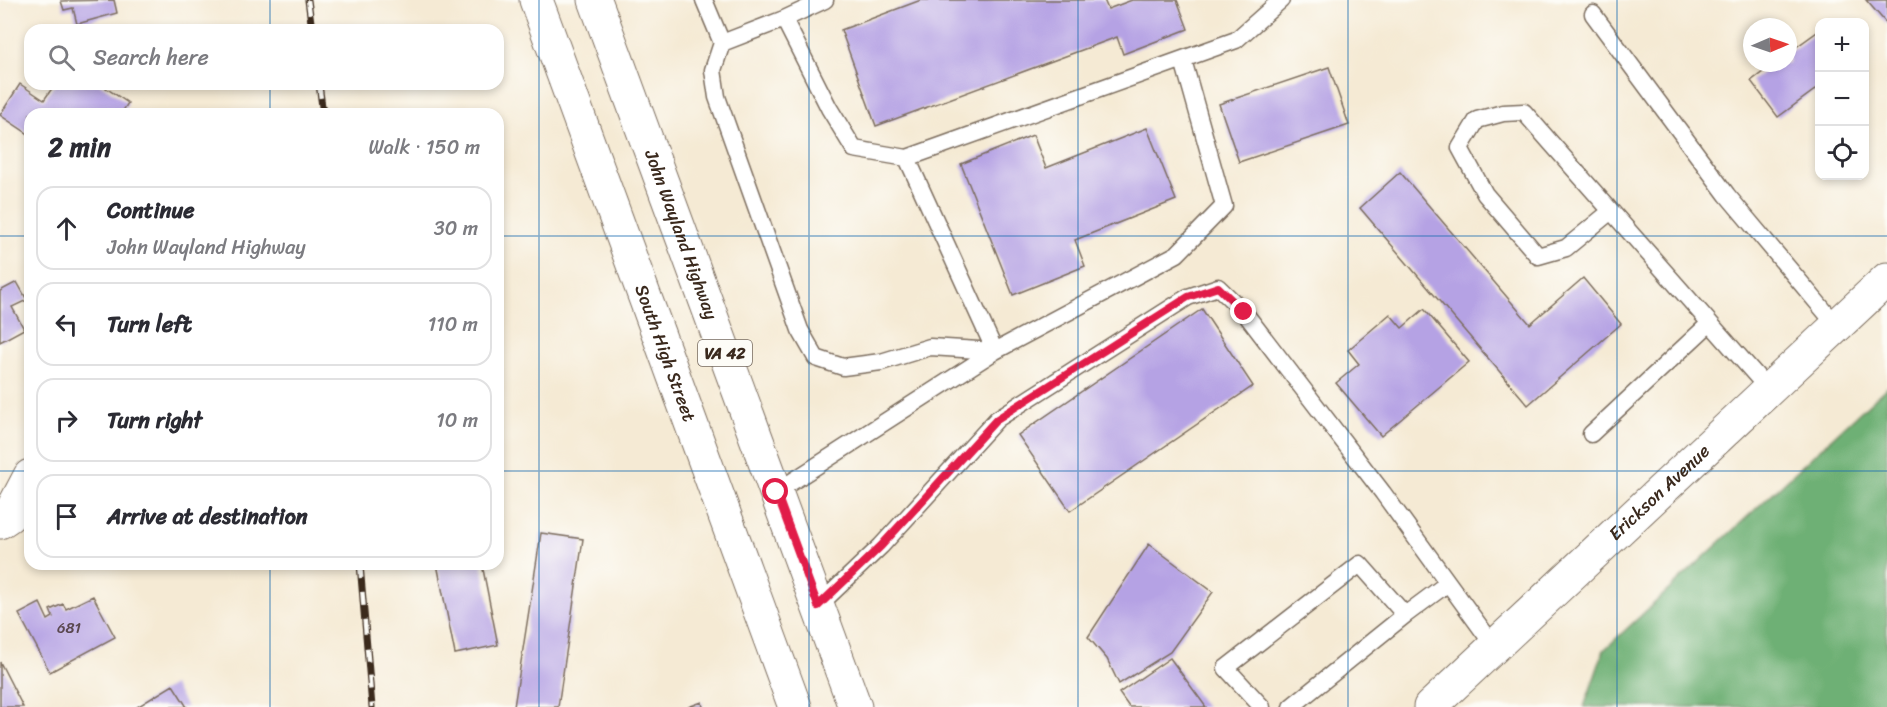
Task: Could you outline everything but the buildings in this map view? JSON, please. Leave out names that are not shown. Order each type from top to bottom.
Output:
[{"type":"main road","name":"South High Street","points":[[536,0],[795,707]]},
{"type":"main road","name":"John Wayland Highway","points":[[595,0],[855,707]]},
{"type":"main road","name":"Erickson Avenue","points":[[1430,707],[1887,279]]},
{"type":"main road","points":[[0,522],[9,516],[24,487]]},
{"type":"lane","points":[[704,0],[722,43],[713,70],[717,97],[800,330],[816,358],[843,367],[881,362],[930,347],[995,351]]},
{"type":"lane","points":[[722,43],[825,0]]},
{"type":"lane","points":[[784,19],[829,108],[854,149],[907,158],[1236,40],[1281,0]]},
{"type":"lane","points":[[1593,14],[1727,195],[1837,326]]},
{"type":"lane","points":[[776,492],[995,351],[1177,254],[1224,206],[1183,60]]},
{"type":"lane","points":[[1611,211],[1566,248],[1538,256],[1485,194],[1460,148],[1478,120],[1503,113],[1524,112],[1769,390]]},
{"type":"lane","points":[[907,158],[995,351]]},
{"type":"lane","points":[[818,606],[881,546],[997,419],[1188,297],[1218,287],[1251,321],[1383,493],[1494,646]]},
{"type":"lane","points":[[1591,434],[1710,323]]},
{"type":"lane","points":[[1262,707],[1226,668],[1360,564],[1405,615]]},
{"type":"lane","points":[[1291,707],[1405,615],[1448,584]]},
{"type":"green space","points":[[1887,387],[1887,707],[1584,707],[1604,650]]},
{"type":"railway","points":[[308,0],[311,24]]},
{"type":"railway","points":[[320,90],[322,108]]},
{"type":"railway","points":[[361,570],[372,707]]},
{"type":"route","points":[[776,492],[818,606],[881,546],[997,419],[1188,297],[1218,287],[1244,312]]}]
